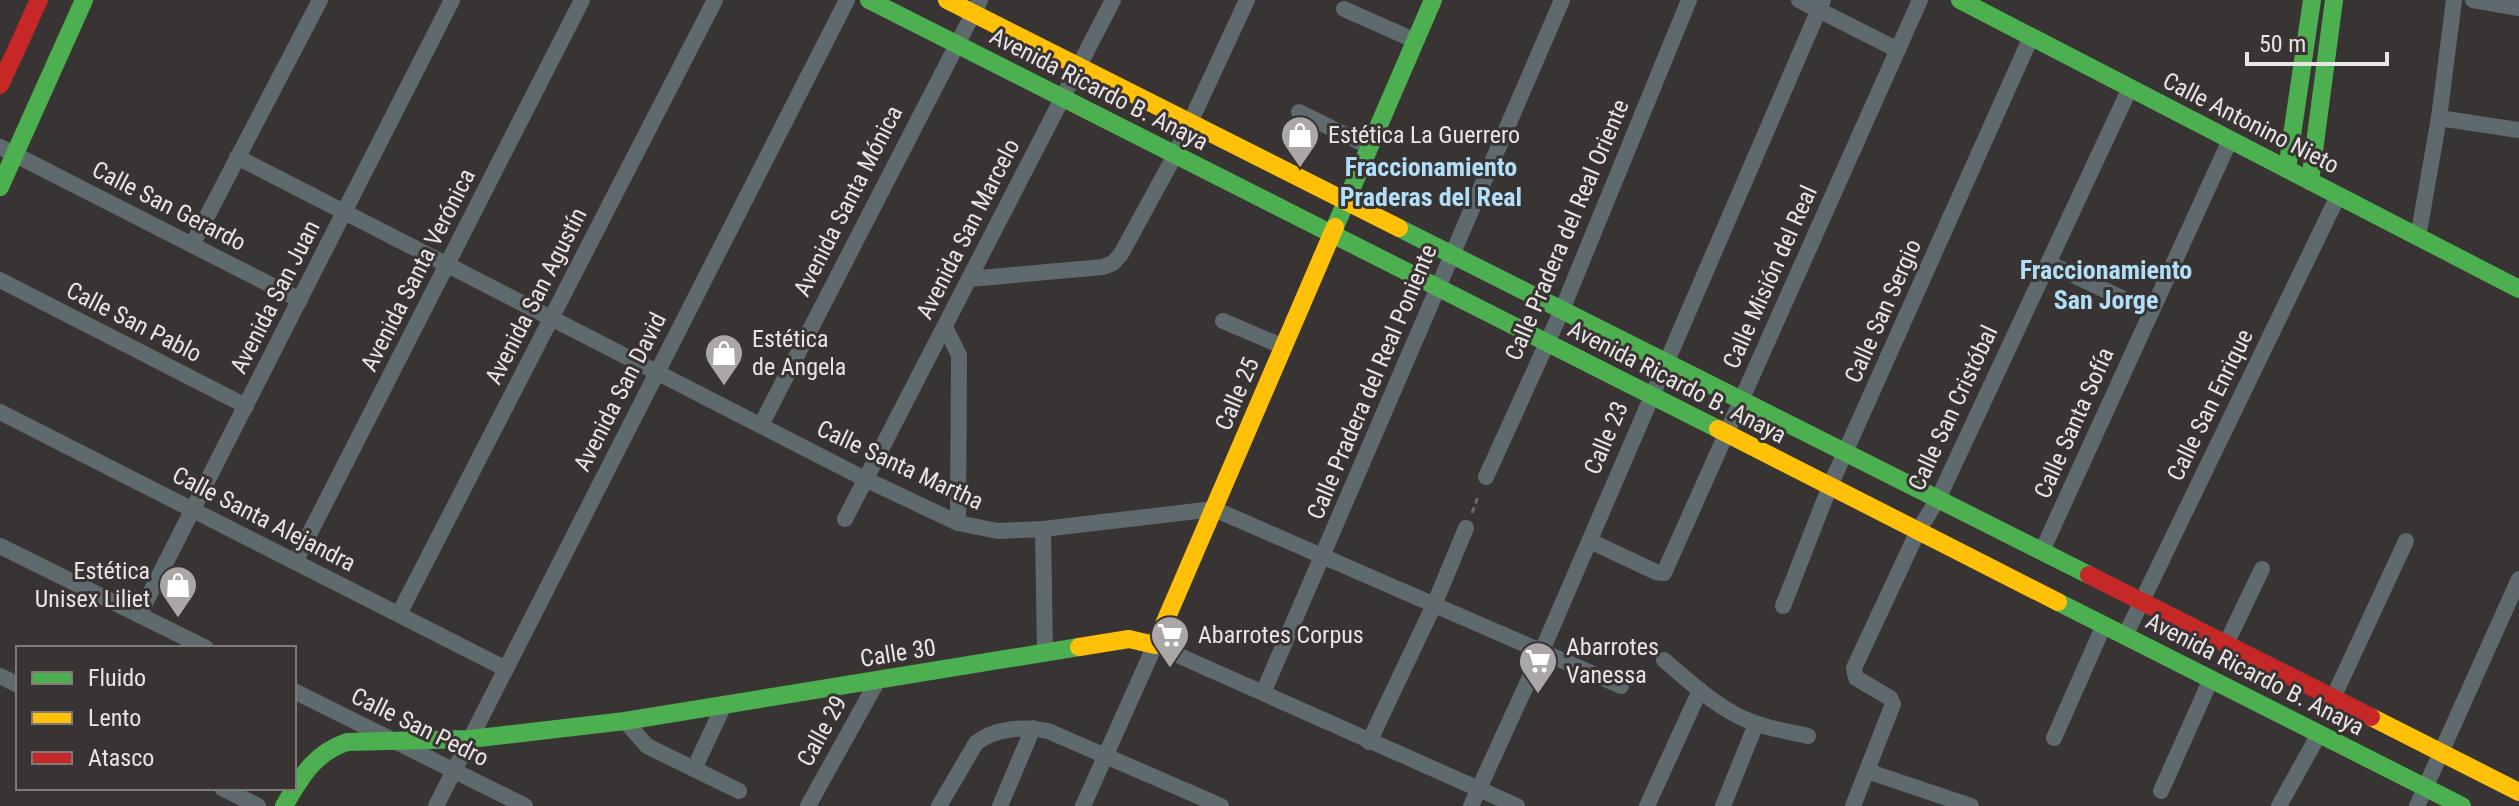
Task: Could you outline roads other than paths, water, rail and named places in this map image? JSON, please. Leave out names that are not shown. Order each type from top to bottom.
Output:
[{"type":"street","points":[[0,85],[39,0]]},
{"type":"street","points":[[0,187],[8,151],[84,0]]},
{"type":"street","points":[[192,245],[320,0]]},
{"type":"street","name":"Avenida San Juan","points":[[139,615],[452,0]]},
{"type":"street","name":"Avenida Santa Verónica","points":[[295,562],[582,0]]},
{"type":"street","name":"Avenida San Agustín","points":[[399,614],[715,0]]},
{"type":"street","name":"Avenida San David","points":[[436,806],[847,0]]},
{"type":"street","name":"Avenida Ricardo B. Anaya","points":[[869,0],[2462,806]]},
{"type":"street","name":"Avenida Ricardo B. Anaya","points":[[947,0],[976,6],[1078,66],[2519,792]]},
{"type":"street","name":"Avenida San Marcelo","points":[[845,519],[1113,0]]},
{"type":"street","points":[[969,279],[1103,267],[1113,263],[1121,254],[1175,155],[1247,0]]},
{"type":"street","name":"Calle 25","points":[[1083,806],[1433,0]]},
{"type":"street","name":"Calle Pradera del Real Poniente","points":[[1263,693],[1562,0]]},
{"type":"street","name":"Calle Pradera del Real Oriente","points":[[1486,477],[1562,310],[1689,0]]},
{"type":"street","points":[[1799,0],[1820,5],[1898,50]]},
{"type":"street","name":"Calle Misión del Real","points":[[1590,541],[1664,573],[1920,0]]},
{"type":"street","name":"Calle Antonino Nieto","points":[[1960,0],[2519,289]]},
{"type":"street","points":[[2287,169],[2312,0]]},
{"type":"street","points":[[2310,181],[2334,0]]},
{"type":"street","points":[[2418,237],[2439,118],[2454,0]]},
{"type":"street","points":[[2473,0],[2519,8]]},
{"type":"street","name":"Calle 23","points":[[1471,806],[1590,541],[1650,395],[1820,5]]},
{"type":"street","name":"Avenida Santa Mónica","points":[[761,425],[976,6]]},
{"type":"street","points":[[1344,9],[1416,41]]},
{"type":"street","name":"Calle San Sergio","points":[[1783,606],[1830,486],[2031,37]]},
{"type":"street","name":"Calle San Cristóbal","points":[[1867,771],[1893,704],[1890,698],[1856,678],[1854,668],[1918,531],[1938,499],[2130,88]]},
{"type":"street","points":[[1299,112],[1370,147]]},
{"type":"street","points":[[2439,118],[2519,130]]},
{"type":"street","name":"Calle Santa Sofía","points":[[2042,551],[2230,140]]},
{"type":"street","name":"Calle San Gerardo","points":[[8,151],[300,300]]},
{"type":"street","name":"Calle Santa Martha","points":[[237,157],[865,479],[958,523],[998,531],[1043,529],[1214,509],[1621,686]]},
{"type":"street","name":"Calle San Enrique","points":[[2125,636],[2338,196]]},
{"type":"street","points":[[2048,263],[2151,312]]},
{"type":"street","name":"Calle San Pablo","points":[[0,280],[246,406]]},
{"type":"street","points":[[1223,321],[1284,347]]},
{"type":"street","points":[[945,327],[959,355],[958,523]]},
{"type":"street","name":"Calle Santa Alejandra","points":[[0,412],[506,669]]},
{"type":"street","points":[[1369,742],[1434,605],[1466,528]]},
{"type":"street","points":[[1043,529],[1045,653]]},
{"type":"street","points":[[2333,698],[2406,541]]},
{"type":"street","points":[[0,546],[202,646]]},
{"type":"street","points":[[2226,644],[2262,569]]},
{"type":"street","points":[[2417,806],[2519,579]]},
{"type":"street","points":[[2054,738],[2104,625]]},
{"type":"street","name":"Calle 30","points":[[296,786],[310,762],[321,752],[347,742],[470,739],[625,721],[1129,639],[1155,645],[1517,806]]},
{"type":"street","points":[[1664,660],[1718,704],[1756,724],[1808,736]]},
{"type":"street","points":[[2161,791],[2211,679]]},
{"type":"street","name":"Calle 29","points":[[808,806],[878,680]]},
{"type":"street","points":[[1647,806],[1700,690]]},
{"type":"street","name":"Calle San Pedro","points":[[296,692],[525,806]]},
{"type":"street","points":[[694,769],[724,705]]},
{"type":"street","points":[[625,721],[647,746],[739,791]]},
{"type":"street","points":[[1723,806],[1756,724]]},
{"type":"street","points":[[1000,806],[1033,728]]},
{"type":"street","points":[[939,806],[976,743],[997,732],[1033,728],[1048,731],[1221,806]]},
{"type":"street","points":[[2279,806],[2319,734]]},
{"type":"street","points":[[1853,806],[1867,771],[1971,806]]},
{"type":"street","points":[[226,790],[258,806]]},
{"type":"place","name":"Estética La Guerrero","points":[[1300,169]]},
{"type":"place","name":"Estética de Angela","points":[[724,387]]},
{"type":"place","name":"Estética Unisex Liliet","points":[[178,619]]},
{"type":"place","name":"Abarrotes Corpus","points":[[1170,669]]},
{"type":"place","name":"Abarrotes Vanessa","points":[[1538,695]]},
{"type":"district","name":"Fraccionamiento Praderas del Real","points":[[1431,182]]},
{"type":"district","name":"Fraccionamiento San Jorge","points":[[2106,285]]}]
